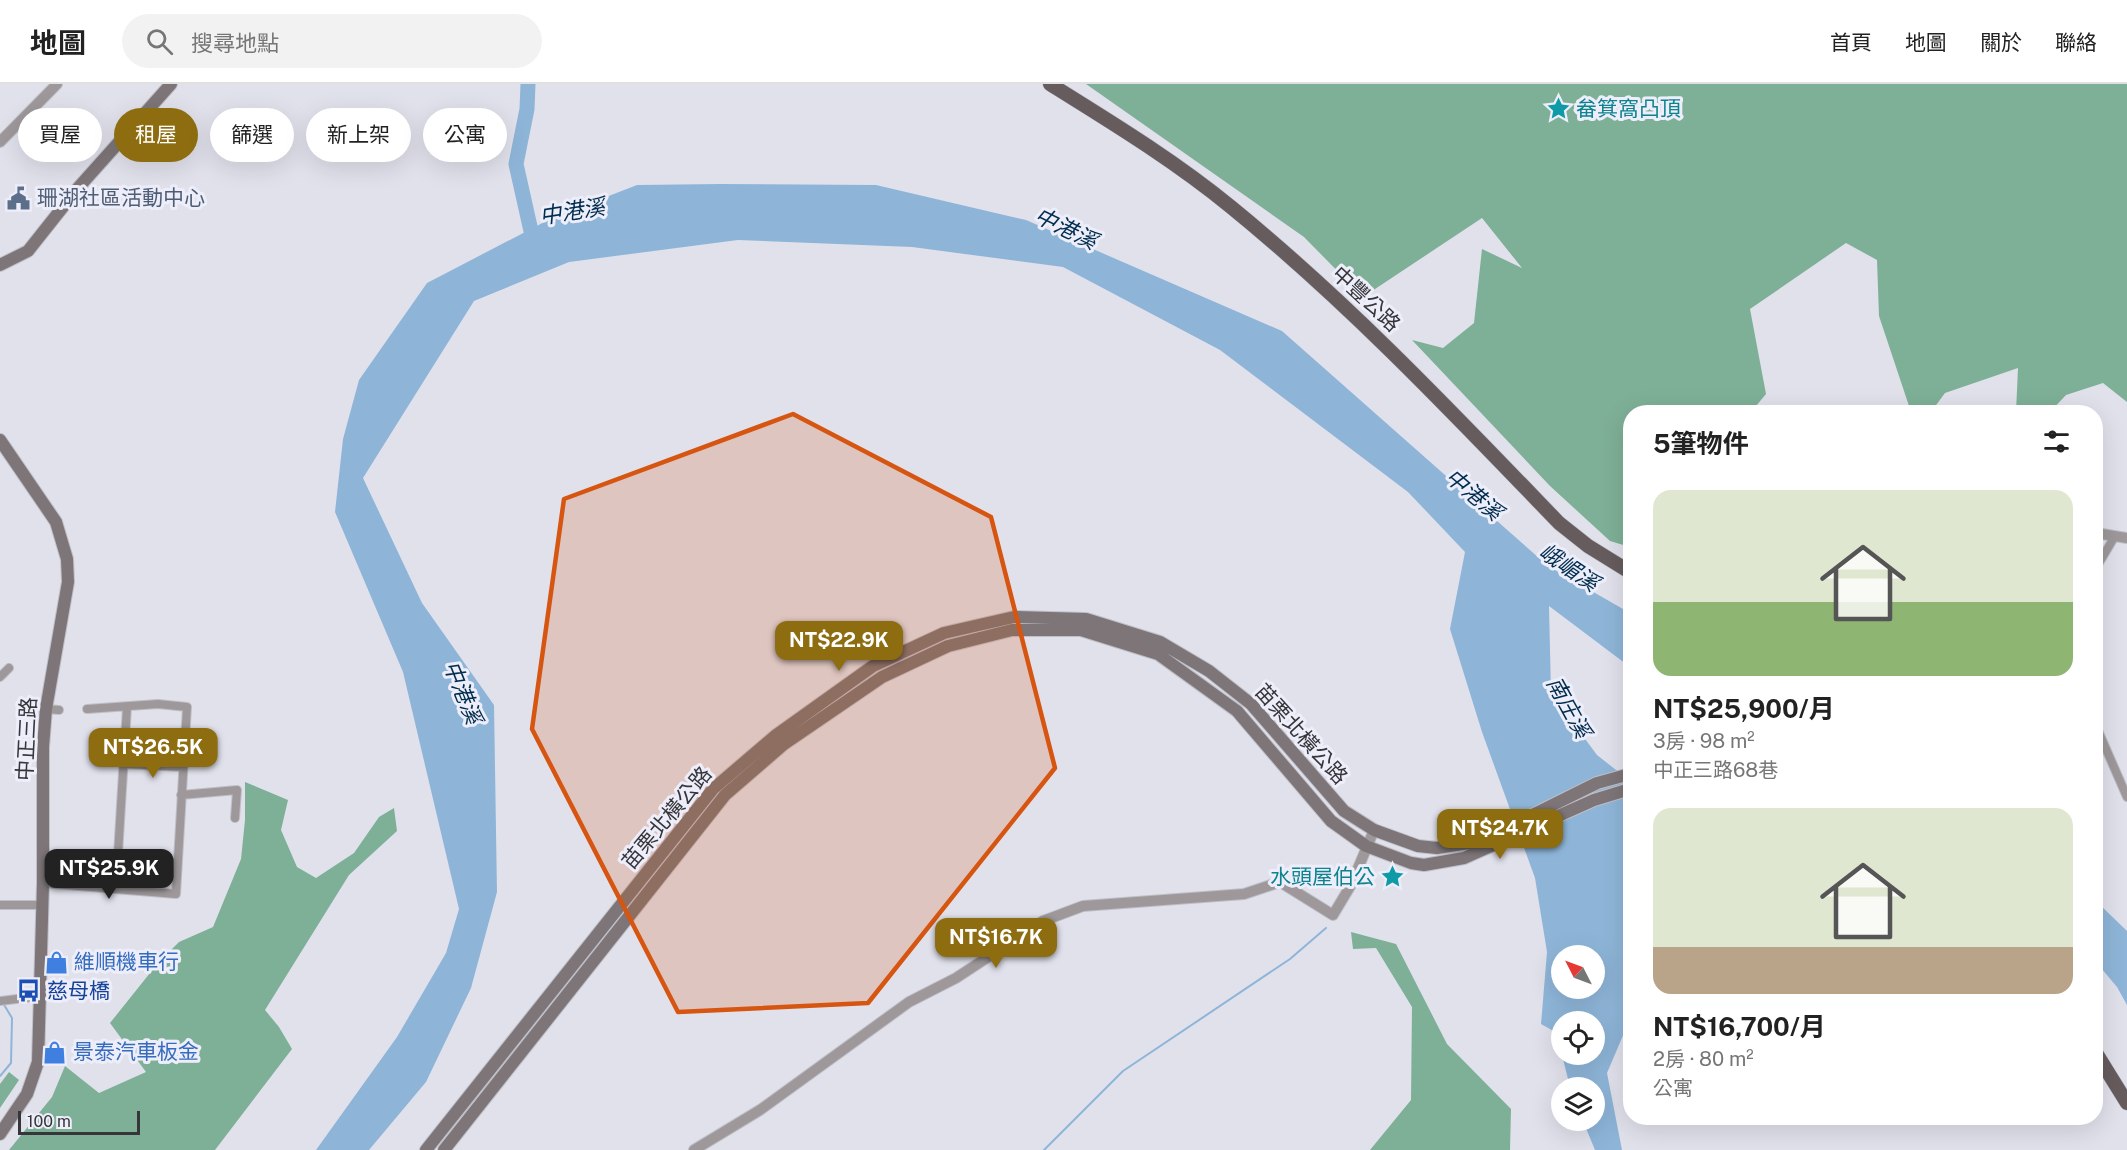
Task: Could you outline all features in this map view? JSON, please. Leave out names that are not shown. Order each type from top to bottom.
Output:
[{"type":"main road","points":[[0,265],[28,251],[78,188],[171,84]]},
{"type":"main road","name":"中豐公路","points":[[1050,84],[1152,150],[1229,205],[1367,328],[1559,523],[1588,546],[1623,568]]},
{"type":"main road","name":"中正三路","points":[[0,440],[56,522],[67,559],[68,582],[52,709],[42,905],[38,1062],[27,1094],[0,1134]]},
{"type":"main road","name":"苗栗北橫公路","points":[[426,1150],[713,789],[775,736],[873,666],[944,633],[1014,617],[1086,619],[1161,642],[1209,671],[1251,704],[1344,811],[1374,830],[1418,846],[1450,847],[1506,828],[1597,783],[1623,776]]},
{"type":"main road","name":"苗栗北橫公路","points":[[444,1150],[725,795],[784,744],[882,677],[948,646],[1012,630],[1081,630],[1158,654],[1237,711],[1331,821],[1366,846],[1411,863],[1424,865],[1451,862],[1490,848],[1594,800],[1623,791]]},
{"type":"main road","points":[[2103,1064],[2127,1103]]},
{"type":"street","points":[[0,142],[57,84]]},
{"type":"street","points":[[2103,534],[2121,537],[2103,559]]},
{"type":"street","points":[[0,677],[9,668]]},
{"type":"street","points":[[43,884],[116,887],[176,894],[187,707],[158,704],[87,709]]},
{"type":"street","points":[[116,887],[127,707]]},
{"type":"street","points":[[2103,742],[2127,797]]},
{"type":"street","points":[[124,764],[183,767]]},
{"type":"street","points":[[182,795],[237,790],[235,818]]},
{"type":"street","points":[[694,1150],[760,1110],[909,1002],[956,978],[1043,921],[1083,906],[1245,894],[1280,882],[1333,915],[1351,885],[1374,830]]},
{"type":"street","points":[[0,905],[42,905]]},
{"type":"street","points":[[0,1001],[41,996]]},
{"type":"highlighted area","points":[[793,414],[991,517],[1055,768],[868,1003],[678,1012],[532,729],[564,499]]},
{"type":"green space","points":[[1086,84],[2127,84],[2127,402],[2103,383],[2066,395],[2057,405],[2016,405],[2018,368],[1945,393],[1936,405],[1909,405],[1879,316],[1877,260],[1846,243],[1750,309],[1766,394],[1757,405],[1623,405],[1623,545],[1610,541],[1550,486],[1412,340],[1443,348],[1474,323],[1482,249],[1522,268],[1482,218],[1363,297],[1304,237]]},
{"type":"green space","points":[[245,782],[288,800],[281,830],[297,867],[316,878],[354,853],[379,817],[394,808],[397,831],[349,875],[265,1010],[279,1027],[292,1049],[215,1150],[9,1150],[52,1097],[65,1066],[99,1093],[146,1072],[110,1023],[158,963],[179,942],[213,927],[241,859],[245,820]]},
{"type":"green space","points":[[1351,932],[1396,944],[1447,1044],[1511,1109],[1510,1150],[1370,1150],[1411,1100],[1412,1007],[1376,948],[1353,949]]},
{"type":"green space","points":[[9,1072],[19,1080],[0,1108],[0,1084]]},
{"type":"water","name":"中港溪","points":[[637,185],[876,185],[1026,220],[1282,331],[1548,566],[1623,609],[1623,662],[1549,606],[1551,693],[1597,755],[1623,775],[1623,1035],[1607,1073],[1622,1150],[1595,1150],[1587,1131],[1605,1131],[1605,1077],[1568,1077],[1564,1065],[1605,1065],[1605,1011],[1551,1011],[1551,1030],[1541,1024],[1547,952],[1535,878],[1482,732],[1450,629],[1465,552],[1408,492],[1220,350],[1063,267],[912,247],[738,240],[569,262],[474,301],[363,478],[422,603],[494,705],[497,892],[471,988],[426,1082],[369,1150],[316,1150],[397,1037],[446,953],[459,909],[403,672],[335,512],[343,439],[359,380],[427,283],[552,218]]},
{"type":"water","points":[[2103,908],[2127,931],[2127,1005],[2117,987],[2103,970]]},
{"type":"waterway","points":[[528,84],[527,109],[516,164],[533,240]]},
{"type":"waterway","points":[[1044,1150],[1123,1071],[1290,959],[1326,928]]},
{"type":"waterway","points":[[0,1076],[11,1063],[12,1018],[3,1003]]},
{"type":"place","name":"畚箕窩凸頂","points":[[1558,109]]},
{"type":"place","name":"珊湖社區活動中心","points":[[19,198]]},
{"type":"place","name":"水頭屋伯公","points":[[1393,877]]},
{"type":"place","name":"維順機車行","points":[[56,962]]},
{"type":"place","name":"慈母橋","points":[[29,991]]},
{"type":"place","name":"景泰汽車板金","points":[[55,1052]]},
{"type":"water label","name":"峨嵋溪","points":[[1569,567]]},
{"type":"water label","name":"南庄溪","points":[[1569,707]]}]
